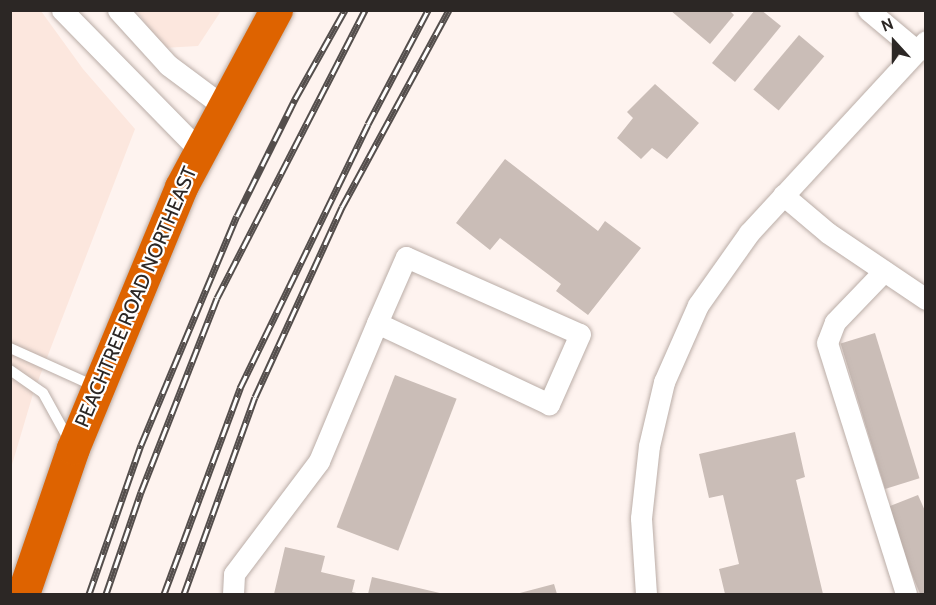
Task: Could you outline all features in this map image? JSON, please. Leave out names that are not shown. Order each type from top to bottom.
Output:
[{"type":"highway","name":"PEACHTREE ROAD NORTHEAST","points":[[23,594],[73,448],[198,149],[276,10]]},
{"type":"street","points":[[62,10],[198,149]]},
{"type":"street","points":[[118,10],[168,65],[223,106]]},
{"type":"street","points":[[646,594],[641,518],[649,446],[664,382],[698,306],[749,233],[921,46],[868,10]]},
{"type":"street","points":[[783,195],[884,272],[926,299]]},
{"type":"street","points":[[233,594],[234,574],[319,460],[376,323],[406,257],[580,334],[549,404],[376,323]]},
{"type":"street","points":[[884,272],[836,322],[827,343],[906,594]]},
{"type":"lane","points":[[10,348],[97,387]]},
{"type":"lane","points":[[10,370],[43,393],[73,448]]},
{"type":"shaded area","points":[[11,11],[41,11],[83,69],[135,129],[33,394],[11,468]]},
{"type":"shaded area","points":[[137,11],[221,11],[198,46],[163,48]]},
{"type":"building","points":[[670,10],[729,10],[734,15],[710,44]]},
{"type":"building","points":[[755,10],[761,10],[781,26],[735,82],[712,63]]},
{"type":"building","points":[[799,35],[824,56],[779,111],[753,89]]},
{"type":"building","points":[[655,84],[699,123],[667,159],[652,148],[641,159],[617,138],[633,118],[627,112]]},
{"type":"building","points":[[505,159],[598,231],[605,221],[641,248],[588,315],[556,291],[561,284],[500,238],[490,250],[456,223]]},
{"type":"building","points":[[875,333],[919,478],[885,489],[841,344]]},
{"type":"building","points":[[395,375],[457,399],[398,551],[337,527]]},
{"type":"building","points":[[795,432],[805,477],[796,480],[823,594],[725,594],[719,569],[739,564],[723,495],[709,498],[699,454]]},
{"type":"building","points":[[918,495],[926,513],[926,594],[920,594],[885,508]]},
{"type":"building","points":[[285,547],[325,556],[321,572],[355,580],[352,592],[361,594],[274,594]]},
{"type":"building","points":[[372,577],[444,594],[368,594]]},
{"type":"building","points":[[554,584],[557,594],[516,594]]},
{"type":"railway","points":[[89,594],[141,445],[237,216],[295,99],[345,10]]},
{"type":"railway","points":[[106,594],[141,492],[217,298],[365,10]]},
{"type":"railway","points":[[164,594],[240,388],[368,124],[428,10]]},
{"type":"railway","points":[[184,594],[255,397],[342,207],[449,10]]}]
